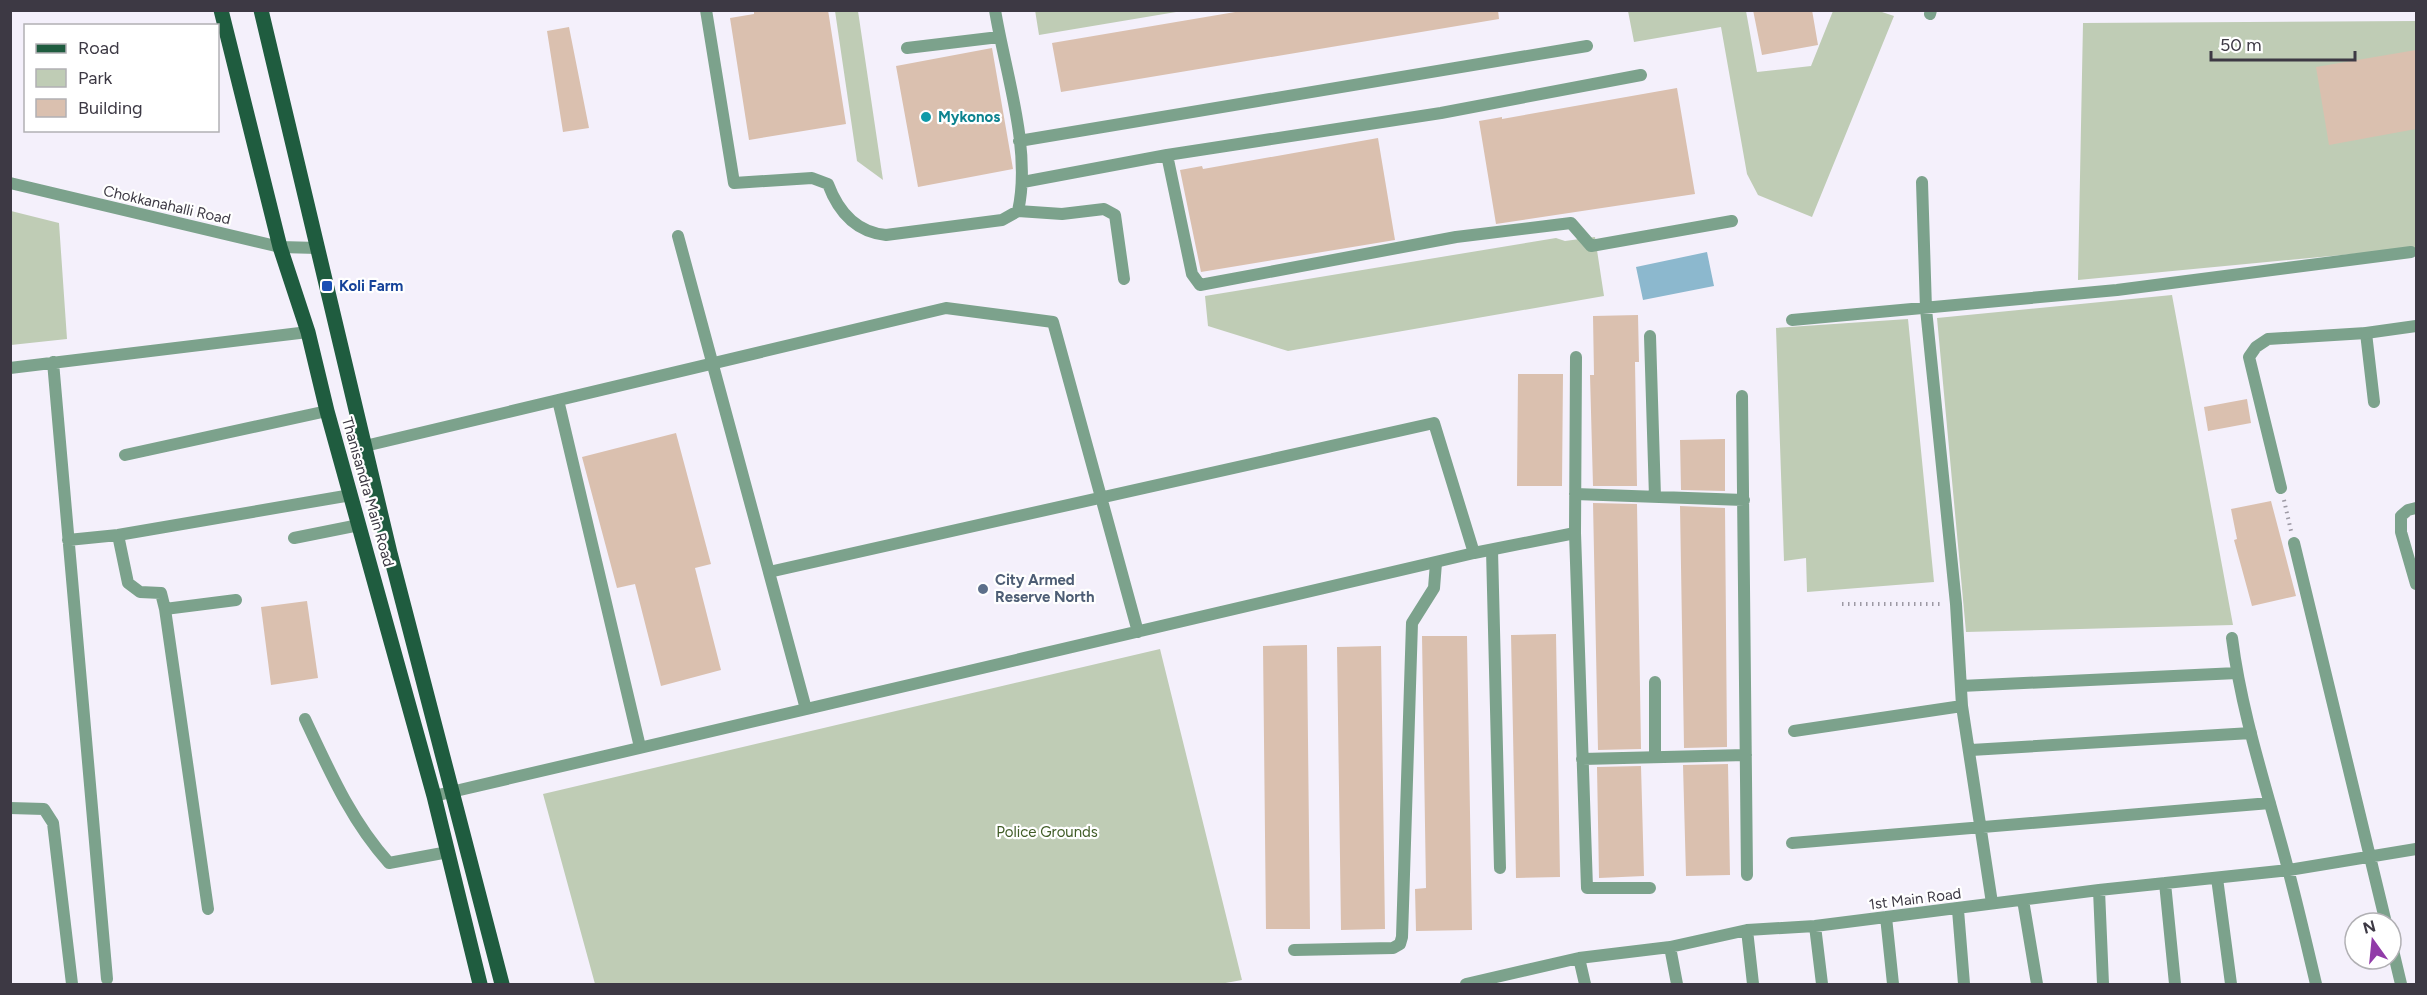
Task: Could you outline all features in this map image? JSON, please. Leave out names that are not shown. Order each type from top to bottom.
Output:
[{"type":"main road","name":"Thanisandra Main Road","points":[[221,10],[280,248],[308,332],[327,411],[434,796],[480,984]]},
{"type":"main road","name":"Thanisandra Main Road","points":[[261,10],[365,446],[502,984]]},
{"type":"street","points":[[706,10],[734,183],[812,178],[828,184],[835,202],[846,216],[858,226],[879,234],[925,232],[1002,220],[1018,211],[1062,214],[1104,209],[1115,215],[1124,279]]},
{"type":"street","points":[[995,10],[1019,141],[1023,182],[1018,211]]},
{"type":"street","points":[[907,48],[999,38]]},
{"type":"street","points":[[1019,141],[1587,46]]},
{"type":"street","points":[[1023,182],[1167,155],[1441,113],[1641,75]]},
{"type":"street","points":[[1167,155],[1192,274],[1200,285],[1456,237],[1559,224],[1571,223],[1591,246],[1732,221]]},
{"type":"street","points":[[1922,182],[1926,309],[1956,604],[1962,706],[1971,750],[1978,827],[1992,903]]},
{"type":"street","name":"Chokkanahalli Road","points":[[10,183],[280,248],[318,248]]},
{"type":"street","points":[[678,236],[806,709]]},
{"type":"street","points":[[1792,320],[2117,290],[2411,252]]},
{"type":"street","points":[[365,446],[946,308],[1053,322],[1138,632]]},
{"type":"street","points":[[2281,488],[2249,357],[2256,347],[2268,339],[2366,333],[2416,326]]},
{"type":"street","points":[[10,368],[308,332]]},
{"type":"street","points":[[2366,333],[2374,402]]},
{"type":"street","points":[[1650,336],[1655,497]]},
{"type":"street","points":[[1576,357],[1575,533],[1587,888],[1650,888]]},
{"type":"street","points":[[52,362],[106,979]]},
{"type":"street","points":[[1742,396],[1747,875]]},
{"type":"street","points":[[558,400],[640,747]]},
{"type":"street","points":[[125,456],[327,411]]},
{"type":"street","points":[[769,572],[1434,423],[1474,553]]},
{"type":"street","points":[[1575,494],[1744,500]]},
{"type":"street","points":[[68,540],[118,535],[351,495]]},
{"type":"street","points":[[2416,508],[2408,510],[2401,516],[2401,532],[2416,584]]},
{"type":"street","points":[[294,538],[359,525]]},
{"type":"street","points":[[434,796],[1474,553],[1575,533]]},
{"type":"street","points":[[118,535],[128,583],[140,592],[161,593],[165,609],[208,909]]},
{"type":"street","points":[[2294,543],[2383,911]]},
{"type":"street","points":[[1492,550],[1500,868]]},
{"type":"street","points":[[1294,950],[1393,948],[1400,944],[1412,622],[1434,588],[1436,562]]},
{"type":"street","points":[[165,609],[236,600]]},
{"type":"street","points":[[2232,638],[2237,673],[2251,734],[2289,870],[2316,984]]},
{"type":"street","points":[[1961,686],[2237,673]]},
{"type":"street","points":[[1655,682],[1655,757]]},
{"type":"street","points":[[1794,731],[1962,706]]},
{"type":"street","points":[[305,719],[344,802],[371,843],[389,863],[448,852]]},
{"type":"street","points":[[1971,750],[2251,734]]},
{"type":"street","points":[[1582,759],[1746,755]]},
{"type":"street","points":[[1792,843],[2270,803]]},
{"type":"street","points":[[10,808],[44,810],[53,823],[72,984]]},
{"type":"street","name":"1st Main Road","points":[[1470,984],[1579,958],[1670,947],[1747,930],[1815,926],[1958,910],[1992,903],[2099,890],[2289,870],[2416,849]]},
{"type":"street","points":[[2217,878],[2231,984]]},
{"type":"street","points":[[2165,883],[2175,984]]},
{"type":"street","points":[[2099,890],[2103,984]]},
{"type":"street","points":[[2023,900],[2037,984]]},
{"type":"street","points":[[1958,910],[1964,984]]},
{"type":"street","points":[[1886,917],[1893,984]]},
{"type":"street","points":[[1815,926],[1822,984]]},
{"type":"street","points":[[1747,930],[1753,984]]},
{"type":"street","points":[[1670,947],[1677,984]]},
{"type":"street","points":[[1579,958],[1585,984]]},
{"type":"path","points":[[2281,488],[2294,543]]},
{"type":"path","points":[[1842,604],[1956,604]]},
{"type":"green space","points":[[1035,10],[1182,10],[1182,11],[1039,35]]},
{"type":"green space","points":[[835,11],[858,11],[883,180],[857,161]]},
{"type":"green space","points":[[1628,11],[1746,11],[1757,72],[1811,66],[1833,11],[1879,11],[1894,16],[1812,217],[1758,195],[1747,174],[1721,27],[1634,42]]},
{"type":"green space","points":[[2416,21],[2416,248],[2078,280],[2083,23]]},
{"type":"green space","points":[[11,211],[59,223],[67,339],[11,345]]},
{"type":"green space","points":[[1595,237],[1604,296],[1288,351],[1208,326],[1205,296],[1556,238],[1565,241]]},
{"type":"green space","points":[[2172,295],[2233,625],[1966,632],[1937,318]]},
{"type":"green space","points":[[1908,319],[1934,582],[1807,592],[1806,558],[1784,561],[1776,328]]},
{"type":"green space","name":"Police Grounds","points":[[1160,649],[1242,980],[1220,984],[595,984],[543,794]]},
{"type":"water","points":[[1707,252],[1714,286],[1643,300],[1636,267]]},
{"type":"building","points":[[754,10],[828,10],[846,124],[749,140],[730,18],[754,14]]},
{"type":"building","points":[[1247,10],[1498,10],[1499,19],[1061,92],[1052,43]]},
{"type":"building","points":[[1753,10],[1812,10],[1818,45],[1762,55]]},
{"type":"building","points":[[569,27],[589,128],[563,132],[547,31]]},
{"type":"building","name":"Mykonos","points":[[992,48],[1013,169],[918,187],[896,66]]},
{"type":"building","points":[[2416,50],[2416,129],[2329,145],[2316,67]]},
{"type":"building","points":[[1677,88],[1695,194],[1496,224],[1479,121],[1502,117],[1502,119]]},
{"type":"building","points":[[1378,138],[1395,240],[1201,272],[1180,170],[1202,166],[1203,169]]},
{"type":"building","points":[[1638,315],[1639,362],[1635,362],[1637,486],[1593,486],[1590,375],[1594,375],[1593,316]]},
{"type":"building","points":[[1518,374],[1563,374],[1562,486],[1517,486]]},
{"type":"building","points":[[2247,399],[2251,423],[2208,431],[2204,407]]},
{"type":"building","points":[[676,433],[711,564],[695,568],[721,670],[661,686],[635,584],[617,588],[582,457]]},
{"type":"building","points":[[1725,439],[1725,491],[1681,490],[1680,440]]},
{"type":"building","points":[[2271,501],[2296,596],[2252,606],[2234,540],[2237,539],[2231,509]]},
{"type":"building","points":[[1593,503],[1637,504],[1641,749],[1598,750]]},
{"type":"building","points":[[1680,506],[1725,508],[1727,747],[1684,748]]},
{"type":"building","points":[[307,601],[318,678],[271,685],[261,607]]},
{"type":"building","points":[[1556,634],[1560,877],[1516,878],[1511,635]]},
{"type":"building","points":[[1422,636],[1467,636],[1472,930],[1416,931],[1415,889],[1426,888]]},
{"type":"building","points":[[1307,645],[1310,929],[1266,929],[1263,646]]},
{"type":"building","points":[[1381,646],[1385,929],[1341,930],[1337,647]]},
{"type":"building","points":[[1728,764],[1730,875],[1686,876],[1683,765]]},
{"type":"building","points":[[1641,766],[1644,876],[1599,878],[1597,767]]},
{"type":"place","name":"Mykonos","points":[[926,117]]},
{"type":"place","name":"Koli Farm","points":[[327,286]]},
{"type":"place","name":"City Armed Reserve North","points":[[983,589]]}]
